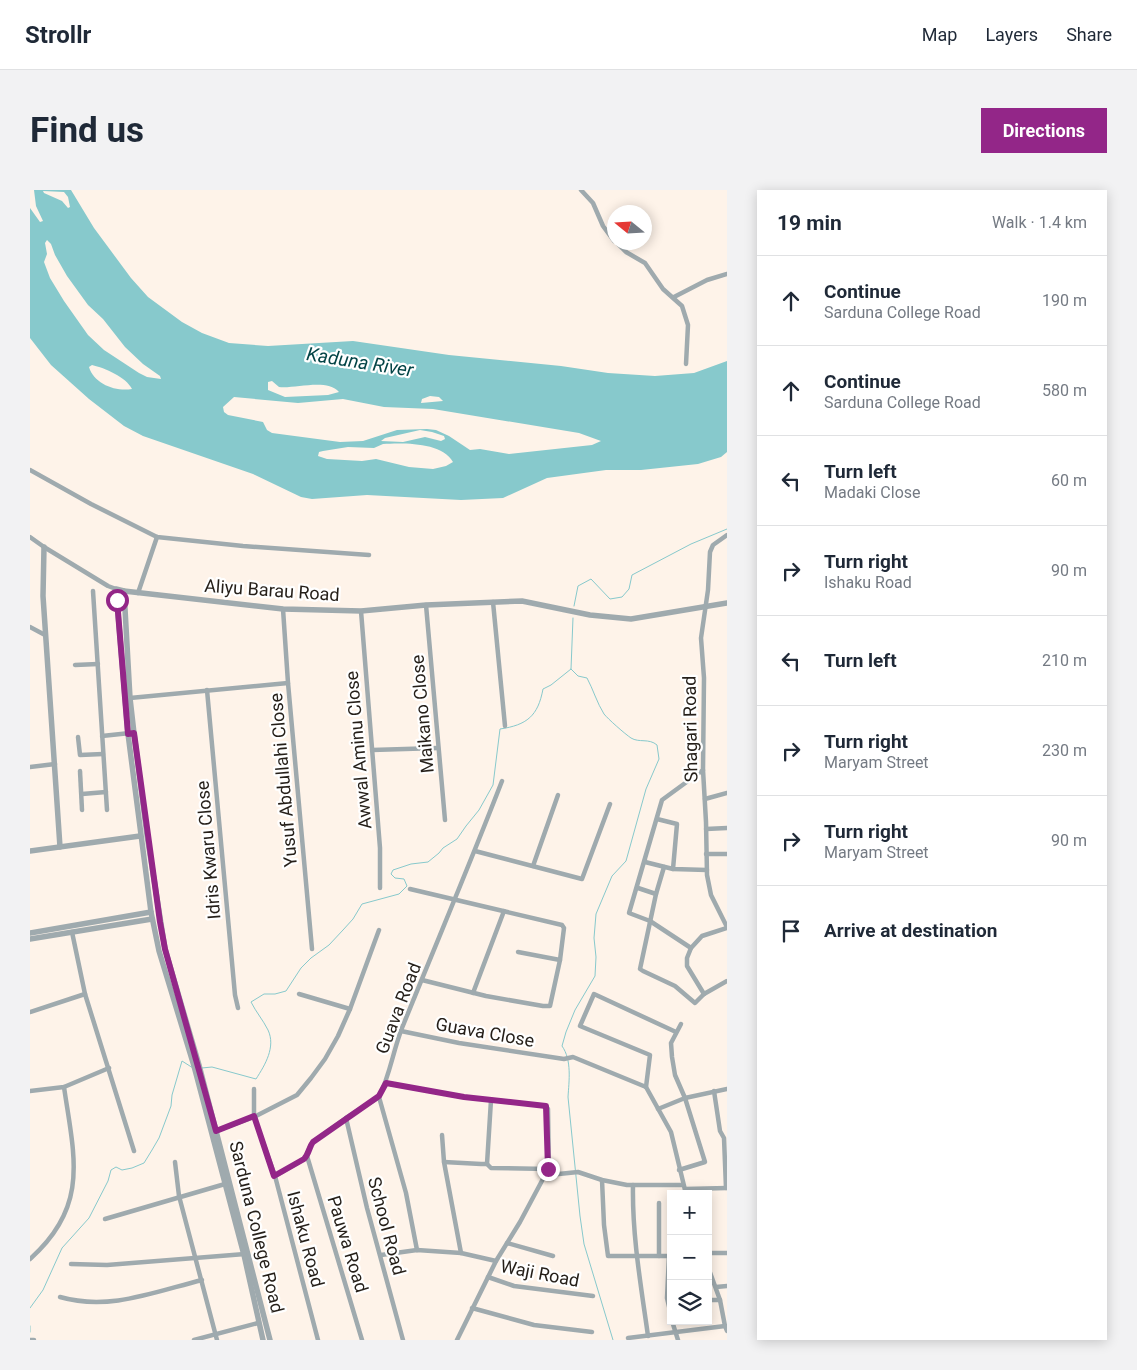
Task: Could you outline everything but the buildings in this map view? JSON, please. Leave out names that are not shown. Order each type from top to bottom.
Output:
[{"type":"street","points":[[581,190],[593,203],[607,231]]},
{"type":"street","points":[[624,250],[645,263],[663,289],[682,306],[688,325],[686,364]]},
{"type":"street","points":[[674,297],[707,280],[727,274]]},
{"type":"street","points":[[30,470],[91,504],[157,537],[243,546],[369,555]]},
{"type":"street","name":"Shagari Road","points":[[727,534],[713,545],[710,552],[708,590],[701,638],[704,678],[703,770],[707,870],[711,894],[727,927]]},
{"type":"street","points":[[30,537],[108,586],[116,589]]},
{"type":"street","points":[[138,593],[157,537]]},
{"type":"street","points":[[44,547],[43,596],[45,635],[60,847]]},
{"type":"street","name":"Aliyu Barau Road","points":[[116,589],[283,609],[361,611],[426,605],[522,601],[590,615],[631,619],[727,603]]},
{"type":"street","name":"Sarduna College Road","points":[[116,589],[140,836],[151,916],[159,951],[216,1131],[246,1254],[263,1340]]},
{"type":"street","points":[[93,590],[107,810]]},
{"type":"street","name":"Sarduna College Road","points":[[124,591],[131,733],[165,949],[196,1065]]},
{"type":"street","points":[[493,602],[505,726]]},
{"type":"street","name":"Maikano Close","points":[[426,605],[445,820]]},
{"type":"street","name":"Yusuf Abdullahi Close","points":[[283,609],[312,949]]},
{"type":"street","name":"Awwal Aminu Close","points":[[361,611],[380,848],[380,888]]},
{"type":"street","points":[[30,627],[45,635]]},
{"type":"street","points":[[75,665],[98,664]]},
{"type":"street","points":[[130,698],[288,682]]},
{"type":"street","name":"Idris Kwaru Close","points":[[207,690],[235,995],[238,1008]]},
{"type":"street","points":[[102,736],[131,733]]},
{"type":"street","points":[[78,738],[80,755],[103,754]]},
{"type":"street","points":[[372,750],[438,748]]},
{"type":"street","points":[[30,767],[55,764]]},
{"type":"street","points":[[691,948],[650,921],[629,913],[638,888],[662,800],[703,770]]},
{"type":"street","points":[[80,771],[82,810]]},
{"type":"street","name":"Guava Road","points":[[379,1096],[386,1083],[401,1031],[456,899],[502,781]]},
{"type":"street","points":[[82,794],[106,792]]},
{"type":"street","points":[[705,799],[727,793]]},
{"type":"street","points":[[532,866],[558,795]]},
{"type":"street","points":[[475,851],[582,879],[610,804]]},
{"type":"street","points":[[657,819],[677,824],[673,869]]},
{"type":"street","points":[[706,829],[727,828]]},
{"type":"street","points":[[30,851],[140,836]]},
{"type":"street","points":[[706,854],[727,854]]},
{"type":"street","points":[[646,860],[645,862],[673,869],[707,870]]},
{"type":"street","points":[[664,867],[656,894],[640,969],[675,986],[695,1003],[704,994],[727,981]]},
{"type":"street","points":[[410,888],[562,925],[564,928],[560,960],[550,1006],[473,993],[422,980]]},
{"type":"street","points":[[638,888],[656,894]]},
{"type":"street","points":[[473,993],[504,911]]},
{"type":"street","points":[[30,939],[151,916]]},
{"type":"street","points":[[30,933],[151,916]]},
{"type":"street","points":[[704,994],[687,966],[687,958],[691,948],[702,936],[727,927]]},
{"type":"street","points":[[216,1131],[254,1116],[297,1095],[325,1059],[350,1010],[379,930]]},
{"type":"street","points":[[72,932],[85,994],[134,1150]]},
{"type":"street","points":[[518,952],[560,960]]},
{"type":"street","points":[[30,1012],[85,994]]},
{"type":"street","points":[[299,994],[350,1010]]},
{"type":"street","points":[[676,1032],[594,994],[580,1026],[650,1054],[646,1087],[671,1132],[684,1189]]},
{"type":"street","points":[[680,1170],[705,1162],[685,1098],[675,1075],[672,1043],[681,1024]]},
{"type":"street","name":"Guava Close","points":[[401,1031],[459,1043],[564,1059],[574,1057],[646,1087]]},
{"type":"street","points":[[30,1091],[64,1087],[109,1068]]},
{"type":"street","name":"Sarduna College Road","points":[[199,1074],[225,1184],[270,1340]]},
{"type":"street","points":[[386,1083],[464,1097],[546,1106],[549,1175]]},
{"type":"street","points":[[30,1259],[49,1241],[67,1210],[72,1196],[75,1176],[64,1087]]},
{"type":"street","points":[[658,1109],[685,1098],[727,1088]]},
{"type":"street","name":"Ishaku Road","points":[[254,1089],[254,1116],[274,1176],[318,1340]]},
{"type":"street","points":[[457,1340],[496,1261],[544,1177],[575,1172],[602,1180],[633,1185],[684,1189],[726,1188],[725,1138],[720,1131],[714,1091]]},
{"type":"street","points":[[274,1176],[307,1156],[308,1149],[313,1142],[379,1096],[406,1193],[417,1250]]},
{"type":"street","points":[[487,1164],[491,1100]]},
{"type":"street","name":"School Road","points":[[346,1118],[366,1208],[381,1255],[403,1340]]},
{"type":"street","points":[[442,1134],[444,1162],[461,1253]]},
{"type":"street","name":"Pauwa Road","points":[[307,1156],[362,1340]]},
{"type":"street","points":[[175,1162],[179,1196],[217,1340]]},
{"type":"street","points":[[444,1162],[487,1164],[491,1168],[548,1169]]},
{"type":"street","points":[[602,1180],[604,1225],[608,1256],[667,1256]]},
{"type":"street","points":[[104,1219],[225,1184]]},
{"type":"street","points":[[633,1185],[636,1256],[648,1336]]},
{"type":"street","points":[[659,1203],[659,1256]]},
{"type":"street","points":[[507,1243],[553,1256]]},
{"type":"street","points":[[381,1255],[417,1250],[461,1253],[496,1261]]},
{"type":"street","points":[[712,1253],[727,1252]]},
{"type":"street","points":[[71,1264],[107,1265],[246,1254]]},
{"type":"street","points":[[628,1338],[726,1329],[720,1300],[712,1277]]},
{"type":"street","name":"Waji Road","points":[[488,1278],[514,1286],[593,1296]]},
{"type":"street","points":[[60,1297],[81,1302],[112,1303],[202,1280]]},
{"type":"street","points":[[716,1287],[727,1286]]},
{"type":"street","points":[[712,1300],[720,1300]]},
{"type":"street","points":[[472,1308],[534,1325],[592,1332]]},
{"type":"street","points":[[194,1340],[258,1322]]},
{"type":"street","points":[[673,1325],[678,1340]]},
{"type":"water","name":"Kaduna River","points":[[34,190],[71,190],[94,228],[131,278],[148,297],[182,322],[202,333],[229,343],[268,346],[353,341],[449,355],[561,366],[608,373],[655,376],[694,373],[727,361],[727,452],[721,457],[698,464],[641,470],[606,470],[547,478],[503,498],[461,500],[367,495],[312,499],[301,497],[253,474],[143,436],[124,426],[89,399],[51,365],[30,338],[30,208],[40,222],[43,221],[36,206]],"holes":[[[43,191],[64,192],[68,197],[70,207],[68,208],[62,201],[44,193]],[[47,240],[51,244],[67,276],[88,305],[103,319],[125,347],[143,364],[160,376],[161,379],[147,377],[139,373],[104,350],[88,335],[50,278],[44,262],[47,254],[45,243]],[[92,365],[103,368],[120,377],[132,389],[113,388],[101,382],[89,367]],[[272,381],[279,387],[319,385],[334,388],[339,392],[328,395],[285,397],[268,390],[268,382]],[[430,396],[439,397],[443,401],[421,403],[422,399]],[[234,397],[298,403],[343,399],[384,407],[433,409],[579,433],[601,441],[592,445],[509,454],[480,449],[470,450],[449,436],[436,430],[427,429],[397,430],[363,441],[340,442],[272,433],[267,430],[263,422],[228,415],[224,412],[223,407]],[[420,430],[444,436],[445,439],[441,441],[425,437],[403,442],[381,441],[385,438]],[[383,444],[421,445],[431,447],[448,455],[453,462],[433,469],[409,467],[376,459],[362,461],[327,459],[318,456],[319,452],[348,447],[374,448]]]},
{"type":"waterway","points":[[574,606],[578,586],[591,579],[610,599],[622,597],[629,589],[632,575],[691,544],[727,529]]},
{"type":"waterway","points":[[202,1068],[212,1067],[256,1079],[266,1062],[271,1043],[268,1030],[251,1002],[264,994],[286,991],[301,968],[329,945],[353,919],[362,904],[399,894],[407,886],[404,879],[395,878],[391,874],[393,870],[411,864],[428,862],[443,848],[457,839],[479,810],[493,785],[500,729],[517,725],[530,718],[538,706],[543,689],[571,669],[573,618]]},
{"type":"waterway","points":[[571,669],[578,676],[587,678],[604,714],[628,736],[657,745],[659,759],[646,789],[626,861],[612,876],[596,914],[594,938],[595,976],[575,1010],[562,1046],[569,1064],[568,1097],[584,1244],[613,1340]]},
{"type":"waterway","points":[[30,1308],[43,1290],[62,1248],[89,1218],[108,1181],[111,1170],[116,1167],[122,1170],[132,1168],[144,1163],[159,1138],[171,1106],[172,1095],[182,1061],[193,1068]]},
{"type":"waterway","points":[[30,1326],[30,1332]]},
{"type":"route","points":[[117,600],[128,734],[134,733],[147,835],[165,949],[216,1131],[254,1116],[274,1176],[304,1159],[313,1142],[379,1096],[386,1083],[464,1097],[546,1106],[548,1109],[548,1169]]}]
